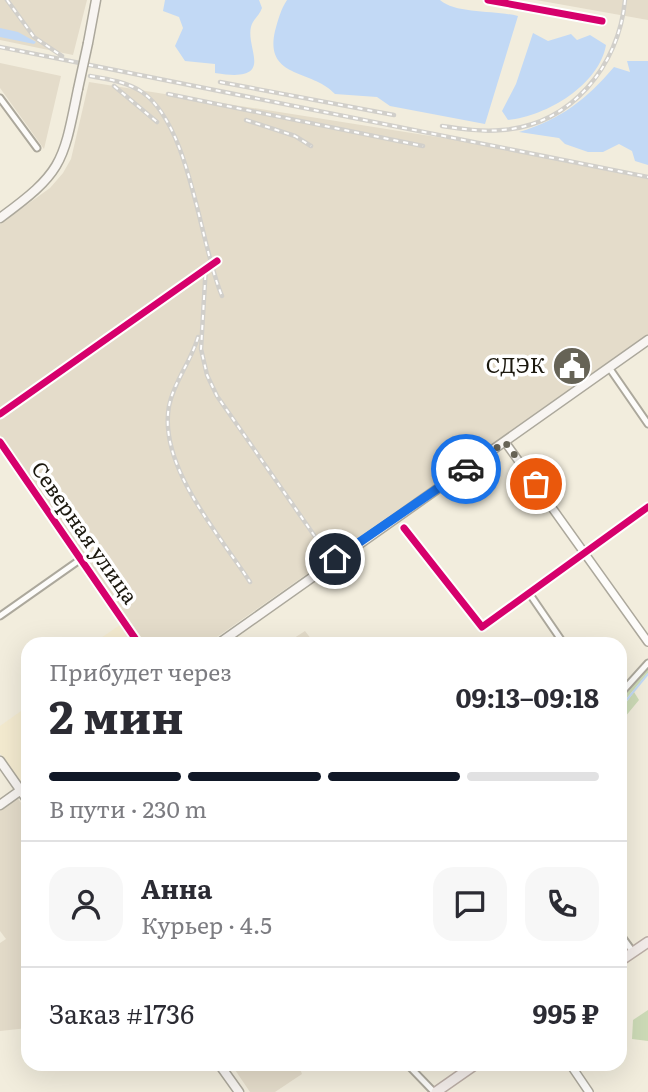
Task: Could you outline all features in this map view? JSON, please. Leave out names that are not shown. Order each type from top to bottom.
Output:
[{"type":"main road","points":[[0,218],[30,196],[60,163],[96,0]]},
{"type":"main road","points":[[228,637],[648,340]]},
{"type":"main road","points":[[0,761],[21,785]]},
{"type":"main road","points":[[0,805],[21,790]]},
{"type":"main road","points":[[627,956],[648,942]]},
{"type":"main road","points":[[224,1071],[239,1092]]},
{"type":"main road","points":[[435,1092],[466,1071]]},
{"type":"street","points":[[488,0],[602,21]]},
{"type":"street","points":[[0,98],[37,148]]},
{"type":"street","points":[[0,414],[216,261]]},
{"type":"street","points":[[610,369],[648,424]]},
{"type":"street","name":"Северная улица","points":[[0,442],[134,637]]},
{"type":"street","points":[[505,442],[648,642]]},
{"type":"street","points":[[404,528],[481,627],[648,507]]},
{"type":"street","points":[[0,616],[81,559]]},
{"type":"street","points":[[529,593],[559,637]]},
{"type":"street","points":[[627,686],[648,663]]},
{"type":"street","points":[[627,944],[633,952]]},
{"type":"street","points":[[414,1071],[435,1092]]},
{"type":"street","points":[[575,1071],[589,1092]]},
{"type":"shaded area","points":[[0,0],[87,0],[73,55],[0,40]]},
{"type":"shaded area","points":[[536,0],[648,0],[648,20]]},
{"type":"shaded area","points":[[0,63],[61,76],[44,149],[0,88]]},
{"type":"shaded area","points":[[89,82],[481,144],[648,179],[648,335],[217,637],[141,637],[0,435],[0,224],[50,188],[71,159]]},
{"type":"shaded area","points":[[120,625],[128,637],[102,637]]},
{"type":"shaded area","points":[[305,631],[310,637],[296,637]]},
{"type":"shaded area","points":[[21,711],[20,782],[0,753],[0,726]]},
{"type":"shaded area","points":[[16,796],[21,803],[21,1029],[0,1031],[0,943],[6,939],[0,931],[0,808]]},
{"type":"shaded area","points":[[236,1071],[301,1071],[302,1074],[275,1092],[250,1092]]},
{"type":"green space","points":[[648,664],[648,673],[627,698],[627,688]]},
{"type":"green space","points":[[634,692],[639,700],[627,715],[627,702]]},
{"type":"green space","points":[[648,1010],[648,1041],[632,1039],[633,1020]]},
{"type":"water","points":[[165,0],[259,0],[262,8],[250,31],[253,67],[247,73],[235,75],[215,73],[215,64],[185,61],[175,46],[183,28],[179,17],[163,11]]},
{"type":"water","points":[[287,0],[440,0],[465,10],[518,16],[485,124],[390,106],[377,97],[335,94],[314,80],[292,71],[276,58],[273,46],[277,23]]},
{"type":"water","points":[[0,28],[18,32],[36,42],[34,44],[0,37]]},
{"type":"water","points":[[533,33],[548,41],[571,34],[577,40],[590,35],[606,45],[593,73],[569,96],[539,112],[508,120],[502,111],[516,84]]},
{"type":"water","points":[[627,61],[648,61],[648,165],[635,161],[632,151],[619,144],[603,152],[588,152],[565,144],[559,138],[519,132],[560,115],[572,107],[594,89],[614,67],[630,72]]},
{"type":"waterway","points":[[627,700],[648,674]]},
{"type":"railway","points":[[7,0],[34,37],[62,56]]},
{"type":"railway","points":[[442,126],[480,130],[527,126],[570,104],[602,69],[621,24],[625,0]]},
{"type":"railway","points":[[0,47],[648,177]]},
{"type":"railway","points":[[90,76],[117,81],[136,89],[159,108],[183,157],[222,296]]},
{"type":"railway","points":[[220,82],[394,115]]},
{"type":"railway","points":[[114,86],[157,122]]},
{"type":"railway","points":[[168,94],[423,146]]},
{"type":"railway","points":[[246,120],[295,136],[311,146]]},
{"type":"railway","points":[[206,265],[201,349],[207,375],[217,396],[316,538]]},
{"type":"railway","points":[[198,337],[169,406],[168,429],[173,452],[194,499],[250,582]]},
{"type":"cycle path","points":[[488,0],[602,21]]},
{"type":"cycle path","points":[[0,414],[217,261]]},
{"type":"cycle path","points":[[0,442],[134,637]]},
{"type":"cycle path","points":[[404,528],[482,627],[648,507]]},
{"type":"way so far","points":[[466,469],[505,442],[536,484]]},
{"type":"place","name":"СДЭК","points":[[572,366]]},
{"type":"route","points":[[335,559],[466,469]]}]
